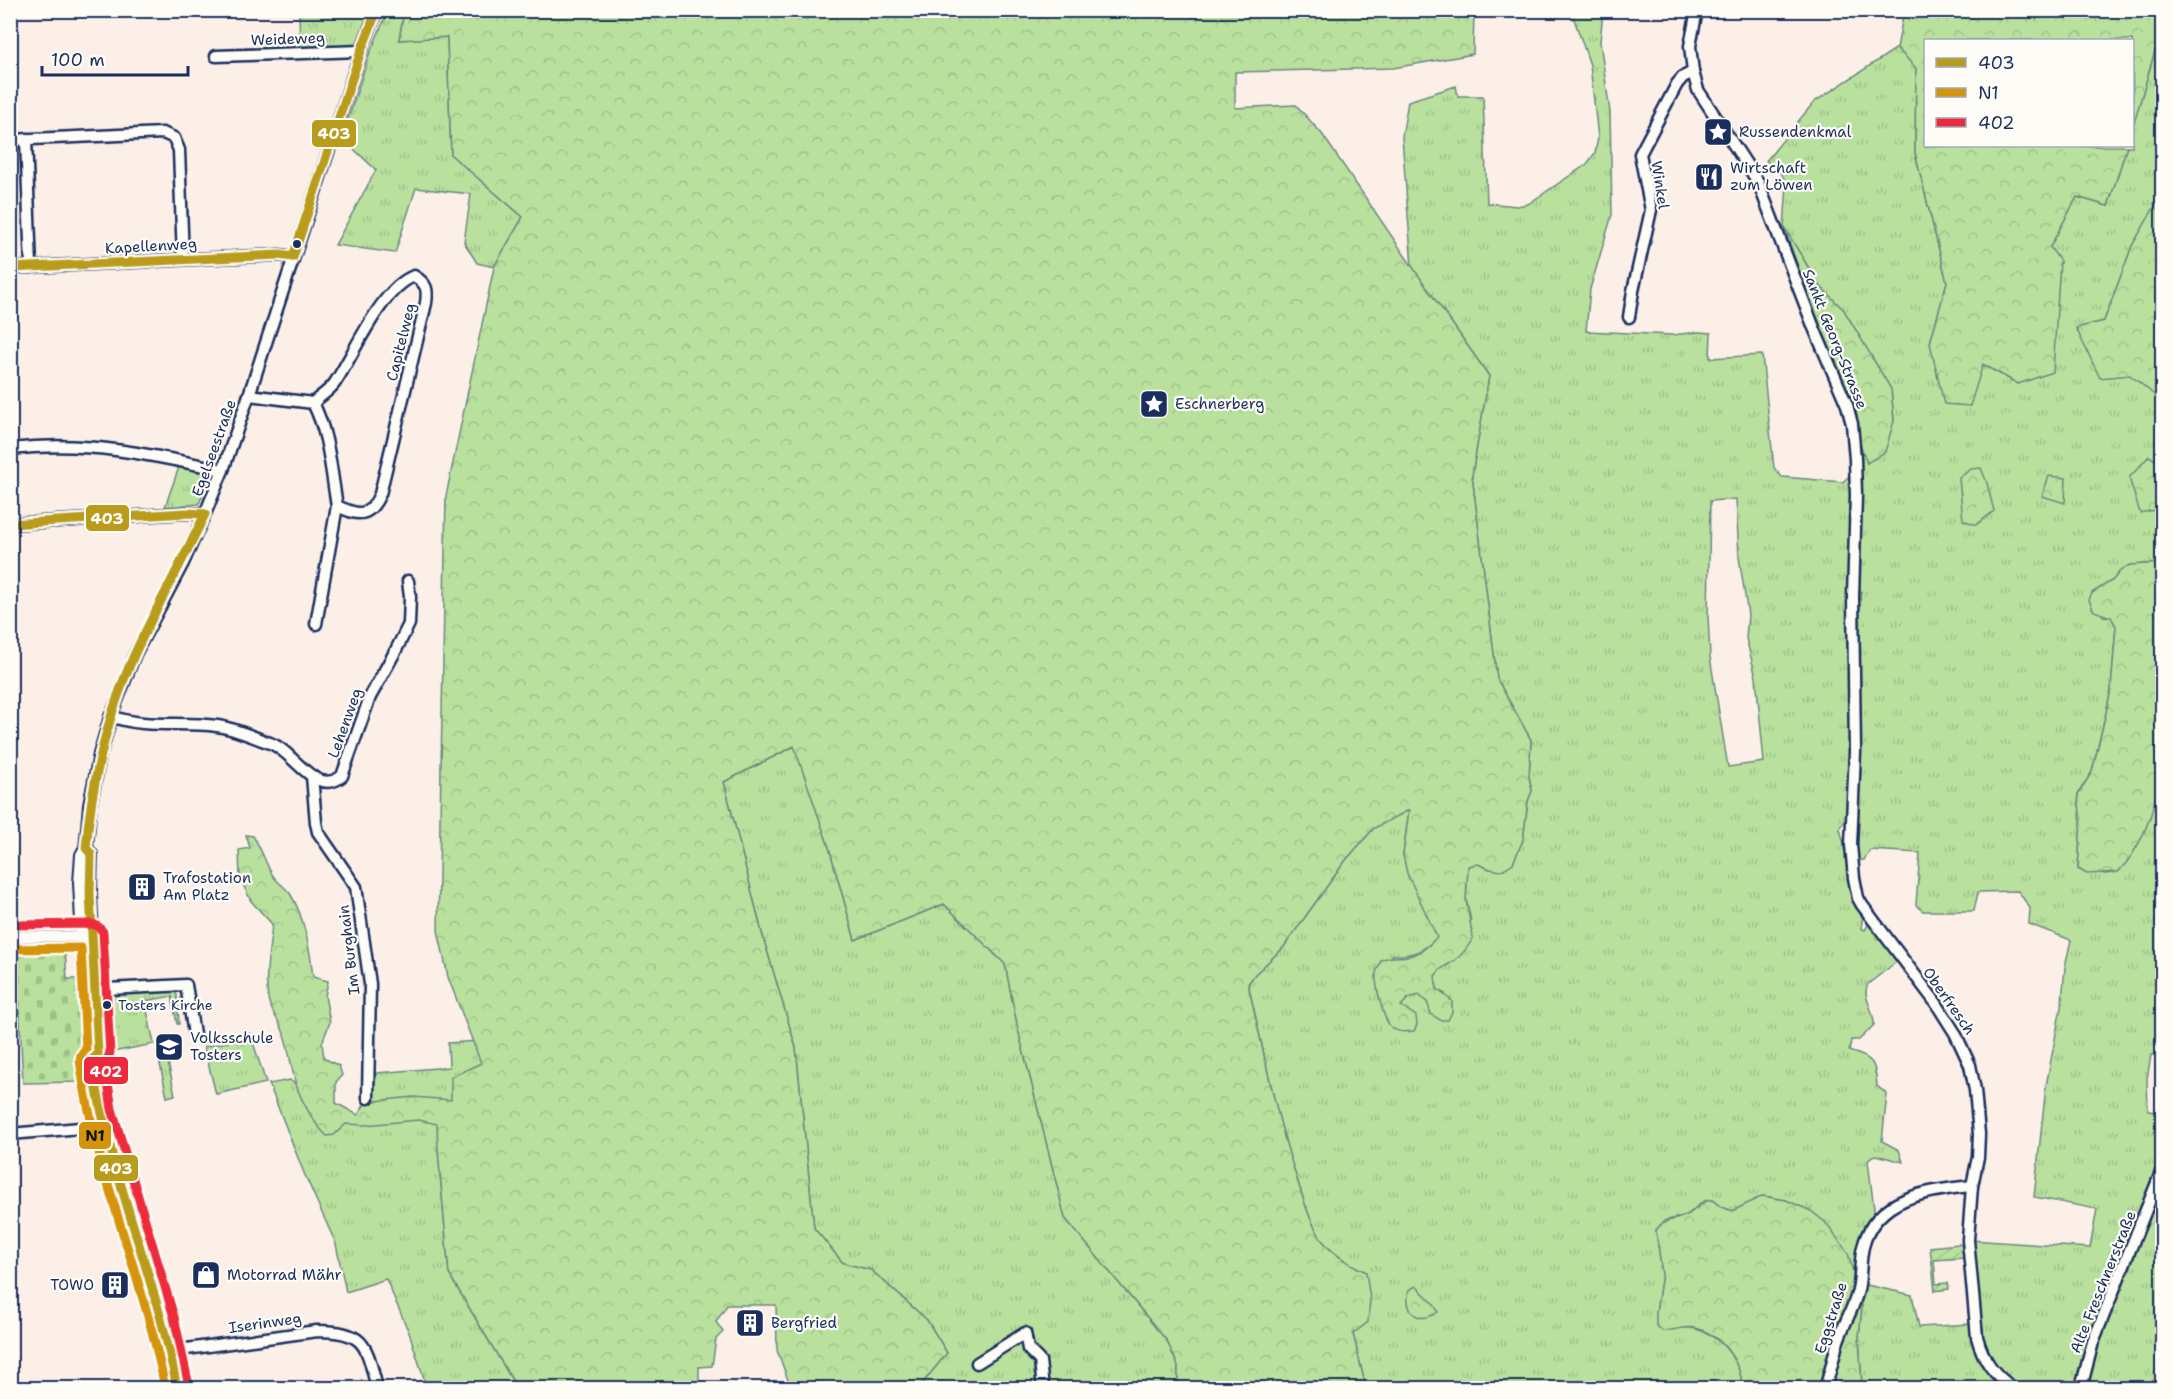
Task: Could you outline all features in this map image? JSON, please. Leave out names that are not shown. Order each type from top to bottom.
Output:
[{"type":"main road","name":"Egelseestraße","points":[[111,716],[100,753],[90,805],[86,848],[91,854],[88,937],[98,1054],[92,1060],[104,1126],[150,1272],[172,1352],[177,1389]]},
{"type":"street","name":"Egelseestraße","points":[[111,716],[135,654],[183,563],[222,470],[249,395],[292,257],[361,51],[377,10]]},
{"type":"street","name":"Sankt Georg-Strasse","points":[[1697,10],[1689,46],[1698,90],[1758,182],[1810,318],[1847,405],[1852,424],[1856,486],[1853,597],[1855,716],[1853,811]]},
{"type":"street","name":"Weideweg","points":[[216,56],[361,51]]},
{"type":"street","name":"Winkel","points":[[1629,317],[1651,210],[1640,154],[1677,84],[1683,77],[1693,72]]},
{"type":"street","points":[[10,140],[163,133],[174,138],[179,150],[183,259]]},
{"type":"street","points":[[26,139],[31,267]]},
{"type":"street","name":"Kapellenweg","points":[[10,268],[279,255],[292,257]]},
{"type":"street","name":"Capitelweg","points":[[313,403],[333,386],[360,337],[392,293],[404,280],[414,276],[423,282],[428,290],[426,303],[380,494],[371,509],[361,514],[354,514],[337,506]]},
{"type":"street","points":[[249,395],[313,403],[326,436],[337,506],[316,624]]},
{"type":"street","points":[[10,449],[87,446],[148,454],[222,470]]},
{"type":"street","points":[[10,524],[186,513],[205,514]]},
{"type":"street","name":"Lehenweg","points":[[312,776],[323,783],[335,782],[342,776],[373,688],[409,624],[408,581]]},
{"type":"street","points":[[111,716],[128,722],[218,726],[274,744],[312,776]]},
{"type":"street","name":"Im Burghain","points":[[312,776],[318,832],[356,887],[370,984],[368,1098]]},
{"type":"street","name":"Oberfresch","points":[[1853,811],[1851,861],[1858,898],[1901,959],[1936,1003],[1955,1033],[1970,1065],[1979,1134],[1978,1157],[1971,1186],[1968,1240],[1977,1337],[1980,1350],[1989,1367],[2013,1389]]},
{"type":"street","points":[[10,937],[88,937]]},
{"type":"street","points":[[91,989],[186,985],[194,1034]]},
{"type":"street","points":[[10,1134],[104,1126]]},
{"type":"street","name":"Alte Freschnerstraße","points":[[2080,1389],[2093,1342],[2163,1170]]},
{"type":"street","name":"Eggstraße","points":[[1825,1389],[1838,1343],[1856,1297],[1864,1242],[1876,1221],[1892,1206],[1910,1196],[1971,1186]]},
{"type":"street","name":"Iserinweg","points":[[172,1352],[317,1331],[334,1331],[350,1335],[361,1341],[367,1351],[378,1389]]},
{"type":"street","points":[[977,1363],[1025,1333],[1028,1349],[1040,1362],[1043,1389]]},
{"type":"green space","points":[[299,11],[370,11],[354,52],[300,53]]},
{"type":"green space","points":[[388,11],[404,11],[399,40],[447,37],[451,155],[523,217],[494,267],[477,263],[464,242],[471,194],[416,188],[395,253],[335,245],[376,170],[342,138],[369,55]]},
{"type":"green space","points":[[404,11],[1474,11],[1473,54],[1393,68],[1235,72],[1235,108],[1296,105],[1322,134],[1489,376],[1472,475],[1497,679],[1531,740],[1529,777],[1532,791],[1528,801],[1523,840],[1513,863],[1501,871],[1478,864],[1468,866],[1466,900],[1473,938],[1460,956],[1442,968],[1435,976],[1437,989],[1452,1001],[1452,1012],[1448,1020],[1440,1020],[1431,1014],[1427,1002],[1419,995],[1408,998],[1401,1006],[1416,1016],[1417,1025],[1414,1031],[1396,1030],[1388,1023],[1378,993],[1376,973],[1381,960],[1417,953],[1437,937],[1407,873],[1403,855],[1409,810],[1374,828],[1345,861],[1283,948],[1255,974],[1248,984],[1282,1128],[1310,1217],[1317,1233],[1331,1250],[1366,1272],[1370,1299],[1368,1322],[1353,1334],[1366,1388],[1178,1388],[1178,1366],[1167,1341],[1065,1218],[1018,1029],[1005,964],[944,904],[855,940],[829,847],[794,746],[724,782],[763,937],[796,1048],[814,1228],[843,1263],[871,1270],[927,1320],[947,1353],[921,1385],[912,1388],[791,1388],[777,1350],[776,1305],[727,1305],[716,1322],[723,1332],[716,1339],[712,1366],[699,1367],[699,1386],[704,1388],[517,1388],[449,1274],[437,1124],[419,1120],[365,1125],[346,1124],[334,1135],[327,1136],[313,1119],[296,1085],[283,1031],[269,1002],[267,970],[272,924],[251,901],[240,878],[239,850],[250,848],[246,835],[253,836],[274,877],[289,892],[296,904],[306,935],[313,977],[328,981],[325,996],[330,1022],[322,1043],[324,1058],[339,1066],[342,1075],[336,1082],[336,1103],[358,1115],[366,1102],[413,1097],[451,1100],[451,1077],[481,1063],[448,977],[438,930],[446,496],[494,267],[523,217],[451,155],[447,37],[399,40]]},
{"type":"green space","points":[[1574,11],[1603,11],[1600,42],[1610,112],[1612,215],[1590,289],[1586,331],[1672,335],[1711,333],[1710,358],[1762,355],[1774,468],[1782,477],[1843,482],[1850,475],[1853,752],[1847,819],[1840,829],[1863,915],[1861,928],[1865,930],[1869,923],[1899,960],[1868,984],[1866,994],[1874,1025],[1859,1040],[1851,1040],[1849,1051],[1868,1059],[1874,1066],[1877,1086],[1887,1094],[1882,1141],[1899,1150],[1903,1162],[1876,1155],[1868,1161],[1875,1217],[1856,1282],[1825,1222],[1786,1200],[1763,1196],[1733,1211],[1721,1207],[1712,1200],[1704,1201],[1687,1215],[1664,1221],[1656,1230],[1662,1274],[1656,1313],[1667,1331],[1681,1328],[1694,1329],[1707,1333],[1718,1341],[1735,1362],[1743,1388],[1366,1388],[1353,1334],[1366,1272],[1331,1250],[1317,1233],[1310,1217],[1282,1128],[1248,984],[1255,974],[1283,948],[1345,861],[1374,828],[1409,810],[1403,855],[1408,873],[1438,937],[1417,952],[1392,955],[1400,1007],[1408,998],[1419,995],[1427,1002],[1445,994],[1437,989],[1435,976],[1441,967],[1452,962],[1471,921],[1466,900],[1468,866],[1478,864],[1490,869],[1513,863],[1523,840],[1528,801],[1532,791],[1529,777],[1531,740],[1497,679],[1472,475],[1489,376],[1412,267],[1402,137],[1408,101],[1456,86],[1458,96],[1483,96],[1487,203],[1517,206],[1528,204],[1587,164],[1595,153],[1598,138],[1590,65],[1573,16]],"holes":[[[1736,499],[1739,557],[1748,615],[1746,638],[1756,677],[1764,762],[1728,767],[1710,657],[1708,616],[1710,501]]]},
{"type":"green space","points":[[1904,11],[2162,11],[2162,27],[2134,123],[2134,39],[1924,39],[1924,147],[2127,147],[2108,206],[2077,197],[2050,247],[2060,261],[2053,372],[2018,384],[1983,364],[1970,406],[1944,404],[1930,343],[1947,282],[1915,153],[1916,68],[1897,48]]},
{"type":"green space","points":[[2162,27],[2162,194],[2132,246],[2104,321],[2077,329],[2162,401],[2162,465],[2149,456],[2159,509],[2162,503],[2162,563],[2130,565],[2120,571],[2113,580],[2092,593],[2103,616],[2111,617],[2116,625],[2111,690],[2105,717],[2092,772],[2078,794],[2081,822],[2078,869],[2106,874],[2118,872],[2127,862],[2148,824],[2162,768],[2162,1055],[2151,1055],[2147,1079],[2148,1110],[2162,1115],[2162,1165],[2079,1388],[2023,1389],[2003,1378],[1984,1344],[1976,1300],[1971,1240],[2090,1248],[2097,1209],[2034,1197],[2046,1086],[2071,940],[2029,924],[2030,908],[2018,891],[1978,892],[1974,911],[1923,911],[1916,905],[1920,853],[1870,850],[1864,860],[1854,861],[1856,597],[1862,449],[1867,463],[1894,421],[1891,390],[1844,311],[1819,285],[1784,227],[1787,185],[1781,173],[1766,161],[1814,102],[1897,48],[1916,68],[1915,153],[1947,282],[1930,343],[1982,364],[2018,384],[2050,247],[2077,197],[2108,206],[2127,147],[2134,147],[2134,123]]},
{"type":"green space","points":[[2162,194],[2162,401],[2130,375],[2100,378],[2076,328],[2104,321],[2132,246]]},
{"type":"green space","points":[[1784,227],[1819,285],[1844,310],[1891,389],[1894,421],[1885,452],[1867,463],[1848,410],[1834,358],[1809,298]]},
{"type":"green space","points":[[2149,456],[2162,465],[2162,503],[2159,509],[2140,513],[2129,478]]},
{"type":"green space","points":[[180,464],[212,471],[199,504],[165,507]]},
{"type":"green space","points":[[1981,468],[1994,511],[1976,525],[1963,520],[1959,478],[1971,469]]},
{"type":"green space","points":[[2049,476],[2066,478],[2065,503],[2042,496]]},
{"type":"green space","points":[[2162,563],[2162,768],[2156,796],[2148,824],[2127,862],[2118,872],[2087,874],[2078,869],[2081,822],[2078,794],[2092,772],[2105,717],[2111,690],[2116,626],[2111,617],[2094,611],[2089,600],[2092,593],[2113,580],[2120,571],[2130,565]]},
{"type":"green space","points":[[795,746],[829,847],[855,940],[944,904],[1005,964],[1018,1029],[1065,1218],[1167,1341],[1178,1366],[1178,1388],[912,1388],[921,1385],[947,1353],[927,1320],[871,1270],[843,1263],[814,1228],[796,1048],[763,937],[724,782]]},
{"type":"green space","points":[[11,951],[65,951],[67,979],[76,979],[83,1048],[82,1074],[79,1082],[23,1083],[19,1003],[11,1002]]},
{"type":"green space","points":[[172,988],[177,995],[179,1024],[177,1024],[172,996],[145,1001],[154,1044],[107,1053],[106,996]]},
{"type":"green space","points":[[250,1033],[266,1083],[216,1094],[204,1047],[241,1039],[241,1035]]},
{"type":"green space","points":[[479,1041],[481,1064],[451,1100],[438,1124],[438,1150],[449,1274],[517,1388],[427,1388],[410,1335],[386,1279],[346,1292],[336,1244],[304,1173],[269,1084],[290,1080],[296,1085],[307,1108],[346,1124],[366,1120],[377,1073],[449,1067],[448,1043]]},
{"type":"green space","points":[[166,1053],[175,1095],[167,1097],[158,1055]]},
{"type":"green space","points":[[1762,1196],[1786,1200],[1811,1211],[1825,1222],[1848,1253],[1862,1306],[1859,1337],[1862,1388],[1743,1388],[1734,1360],[1714,1336],[1695,1328],[1662,1331],[1656,1325],[1662,1274],[1656,1230],[1667,1221],[1687,1215],[1708,1201],[1712,1200],[1721,1207],[1733,1211]]},
{"type":"green space","points":[[2153,1206],[2162,1208],[2162,1388],[2084,1388],[2088,1367]]},
{"type":"green space","points":[[1959,1244],[1963,1246],[1964,1258],[1934,1260],[1936,1284],[1948,1283],[1949,1289],[1935,1291],[1930,1247]]},
{"type":"green space","points":[[1862,1284],[1912,1295],[1919,1327],[1972,1324],[2003,1388],[1862,1388],[1859,1337],[1862,1306],[1859,1294]]},
{"type":"green space","points":[[1416,1286],[1434,1304],[1438,1312],[1425,1317],[1414,1314],[1408,1304],[1408,1298],[1409,1290]]},
{"type":"transit line","name":"403","points":[[293,257],[361,51],[377,10]]},
{"type":"transit line","name":"403","points":[[10,268],[279,255],[293,257]]},
{"type":"transit line","name":"403","points":[[10,524],[186,513],[205,514]]},
{"type":"transit line","name":"403","points":[[177,1388],[157,1305],[120,1183],[99,1102],[92,1060],[98,1054],[90,894],[91,854],[86,848],[97,773],[116,700],[135,653],[205,514]]},
{"type":"transit line","name":"402","points":[[10,925],[93,924],[103,932],[110,1053],[105,1064],[112,1109],[174,1317],[189,1386]]},
{"type":"transit line","name":"N1","points":[[10,949],[81,948],[86,1049],[80,1060],[87,1102],[108,1184],[145,1306],[165,1388]]},
{"type":"place","name":"Russendenkmal","points":[[1718,132]]},
{"type":"place","name":"Wirtschaft zum Löwen","points":[[1709,177]]},
{"type":"place","name":"Eschnerberg","points":[[1154,404]]},
{"type":"place","name":"Trafostation Am Platz","points":[[142,887]]},
{"type":"place","name":"Tosters Kirche","points":[[107,1005]]},
{"type":"place","name":"Volksschule Tosters","points":[[169,1047]]},
{"type":"place","name":"Motorrad Mähr","points":[[206,1275]]},
{"type":"place","name":"TOWO","points":[[115,1285]]},
{"type":"place","name":"Bergfried","points":[[750,1323]]}]
